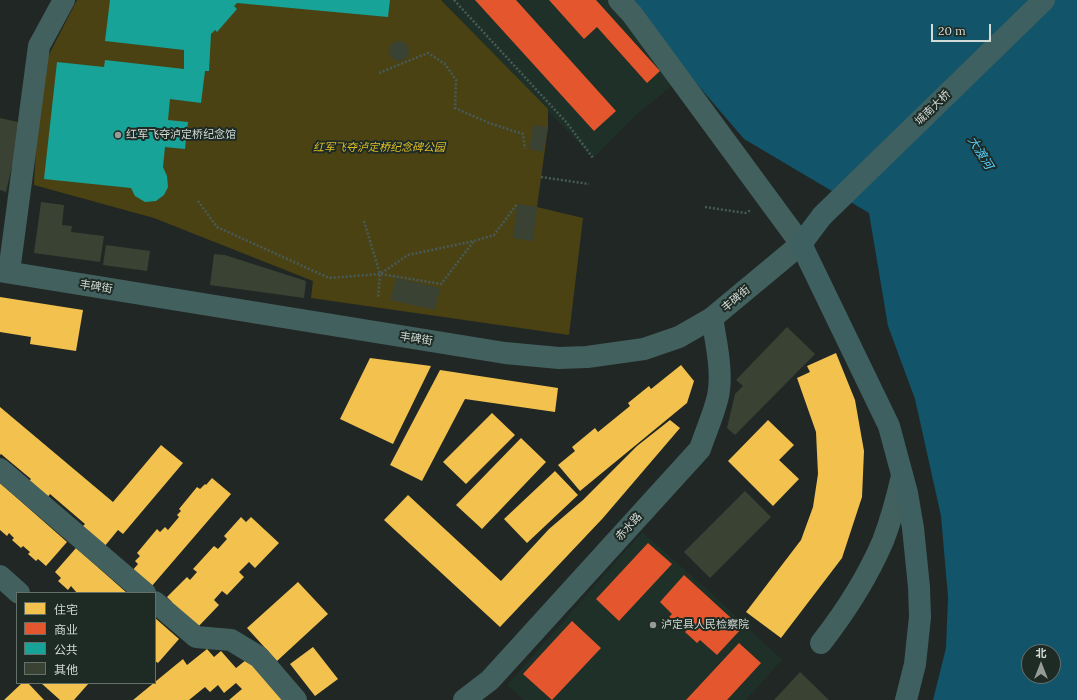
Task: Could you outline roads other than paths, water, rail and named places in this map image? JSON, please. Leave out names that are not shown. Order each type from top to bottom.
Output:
[{"type":"main road","name":"城南大桥","points":[[802,244],[822,216],[1044,0]]},
{"type":"main road","points":[[802,244],[889,426],[902,476],[913,528],[919,587],[920,617],[915,664],[906,700]]},
{"type":"street","points":[[4,272],[39,46],[64,0]]},
{"type":"street","points":[[619,0],[632,14],[802,244]]},
{"type":"street","name":"丰碑街","points":[[4,272],[505,353],[559,358],[587,357],[644,349],[680,337],[712,318],[802,244]]},
{"type":"street","name":"赤水路","points":[[464,700],[490,680],[700,449],[719,394],[719,364],[712,318]]},
{"type":"street","points":[[0,469],[144,592]]},
{"type":"street","points":[[821,643],[855,597],[868,572],[883,541],[894,509],[902,476]]},
{"type":"street","points":[[0,576],[18,592]]},
{"type":"street","points":[[156,603],[196,637],[230,640],[259,657],[296,700]]},
{"type":"water","name":"大渡河","points":[[625,0],[1077,0],[1077,700],[933,700],[946,648],[948,597],[941,516],[915,399],[888,326],[869,213],[744,139]]},
{"type":"place","name":"红军飞夺泸定桥纪念馆","points":[[118,135]]},
{"type":"place","name":"泸定县人民检察院","points":[[653,625]]},
{"type":"park label","name":"红军飞夺泸定桥纪念碑公园","points":[[379,148]]}]
